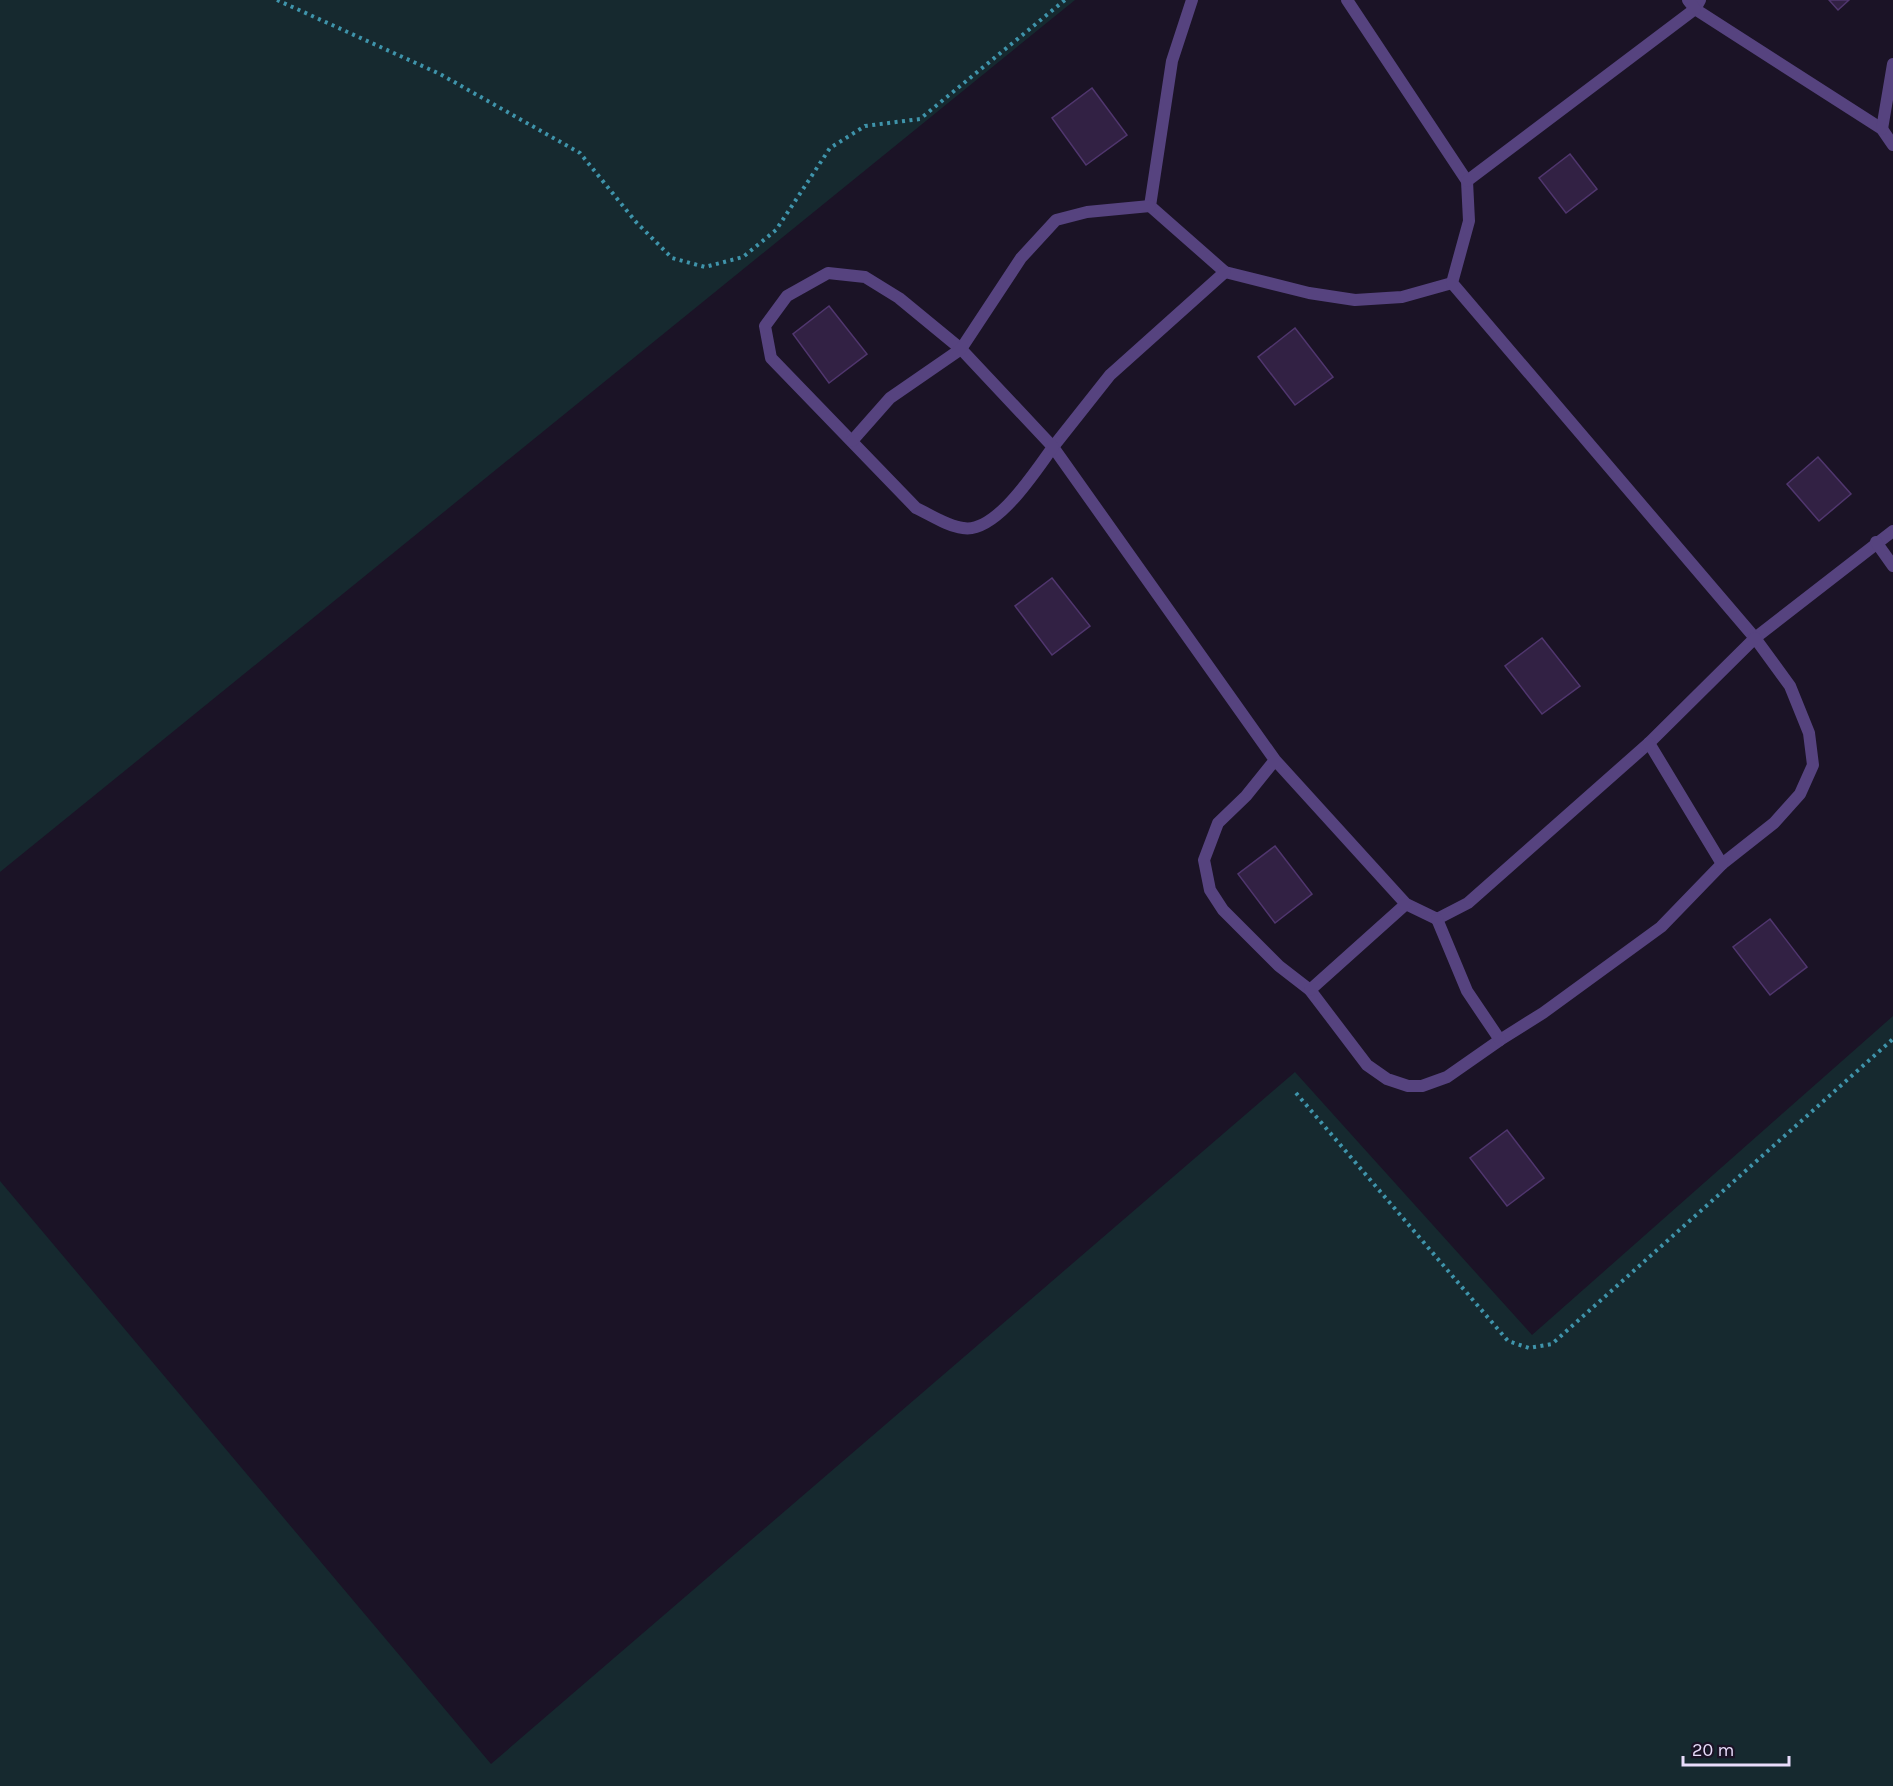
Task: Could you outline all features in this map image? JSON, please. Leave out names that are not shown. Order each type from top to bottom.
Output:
[{"type":"lane","points":[[1149,206],[1172,61],[1192,0]]},
{"type":"lane","points":[[1347,0],[1467,181],[1469,221],[1452,283]]},
{"type":"lane","points":[[1467,181],[1694,3],[1882,129],[1893,145]]},
{"type":"lane","points":[[1882,129],[1893,64]]},
{"type":"lane","points":[[852,441],[890,398],[961,349],[1021,258],[1056,220],[1087,212],[1149,206],[1225,272],[1309,293],[1355,300],[1402,297],[1452,283]]},
{"type":"lane","points":[[1225,272],[1110,375],[1053,447],[1011,502],[985,524],[965,529],[916,508],[771,358],[765,326],[787,296],[828,273],[865,277],[899,298],[961,349],[1053,447],[1275,760],[1406,904],[1437,919],[1467,992],[1500,1040]]},
{"type":"lane","points":[[1275,760],[1246,796],[1218,823],[1204,860],[1210,890],[1223,910],[1279,966],[1310,990],[1367,1065],[1387,1079],[1408,1086],[1422,1086],[1447,1077],[1543,1013],[1661,927],[1722,864],[1774,823],[1800,794],[1813,765],[1809,733],[1790,686],[1755,638],[1452,283]]},
{"type":"lane","points":[[1437,919],[1468,903],[1649,743],[1755,638],[1893,531]]},
{"type":"lane","points":[[1876,542],[1893,566]]},
{"type":"lane","points":[[1649,743],[1722,864]]},
{"type":"lane","points":[[1310,990],[1406,904]]},
{"type":"path","points":[[277,0],[440,74],[580,153],[636,222],[672,258],[705,267],[743,257],[776,230],[830,148],[865,126],[920,119],[1065,0]]},
{"type":"path","points":[[1296,1093],[1508,1341],[1529,1348],[1552,1344],[1893,1039]]},
{"type":"shaded area","points":[[0,0],[1075,0],[0,872]]},
{"type":"shaded area","points":[[1893,1016],[1893,1786],[0,1786],[0,1181],[491,1764],[1295,1072],[1532,1335]]},
{"type":"building","points":[[1829,0],[1849,0],[1838,10]]},
{"type":"building","points":[[1092,88],[1127,135],[1086,165],[1052,118]]},
{"type":"building","points":[[1570,154],[1597,189],[1566,213],[1539,178]]},
{"type":"building","points":[[829,306],[867,354],[829,383],[793,334]]},
{"type":"building","points":[[1295,328],[1333,377],[1295,405],[1258,357]]},
{"type":"building","points":[[1818,457],[1851,494],[1819,521],[1787,484]]},
{"type":"building","points":[[1052,578],[1090,626],[1052,655],[1015,606]]},
{"type":"building","points":[[1542,638],[1580,686],[1542,714],[1505,666]]},
{"type":"building","points":[[1275,846],[1312,894],[1275,923],[1238,874]]},
{"type":"building","points":[[1770,919],[1807,967],[1770,995],[1733,947]]},
{"type":"building","points":[[1507,1130],[1544,1178],[1507,1206],[1470,1158]]}]
